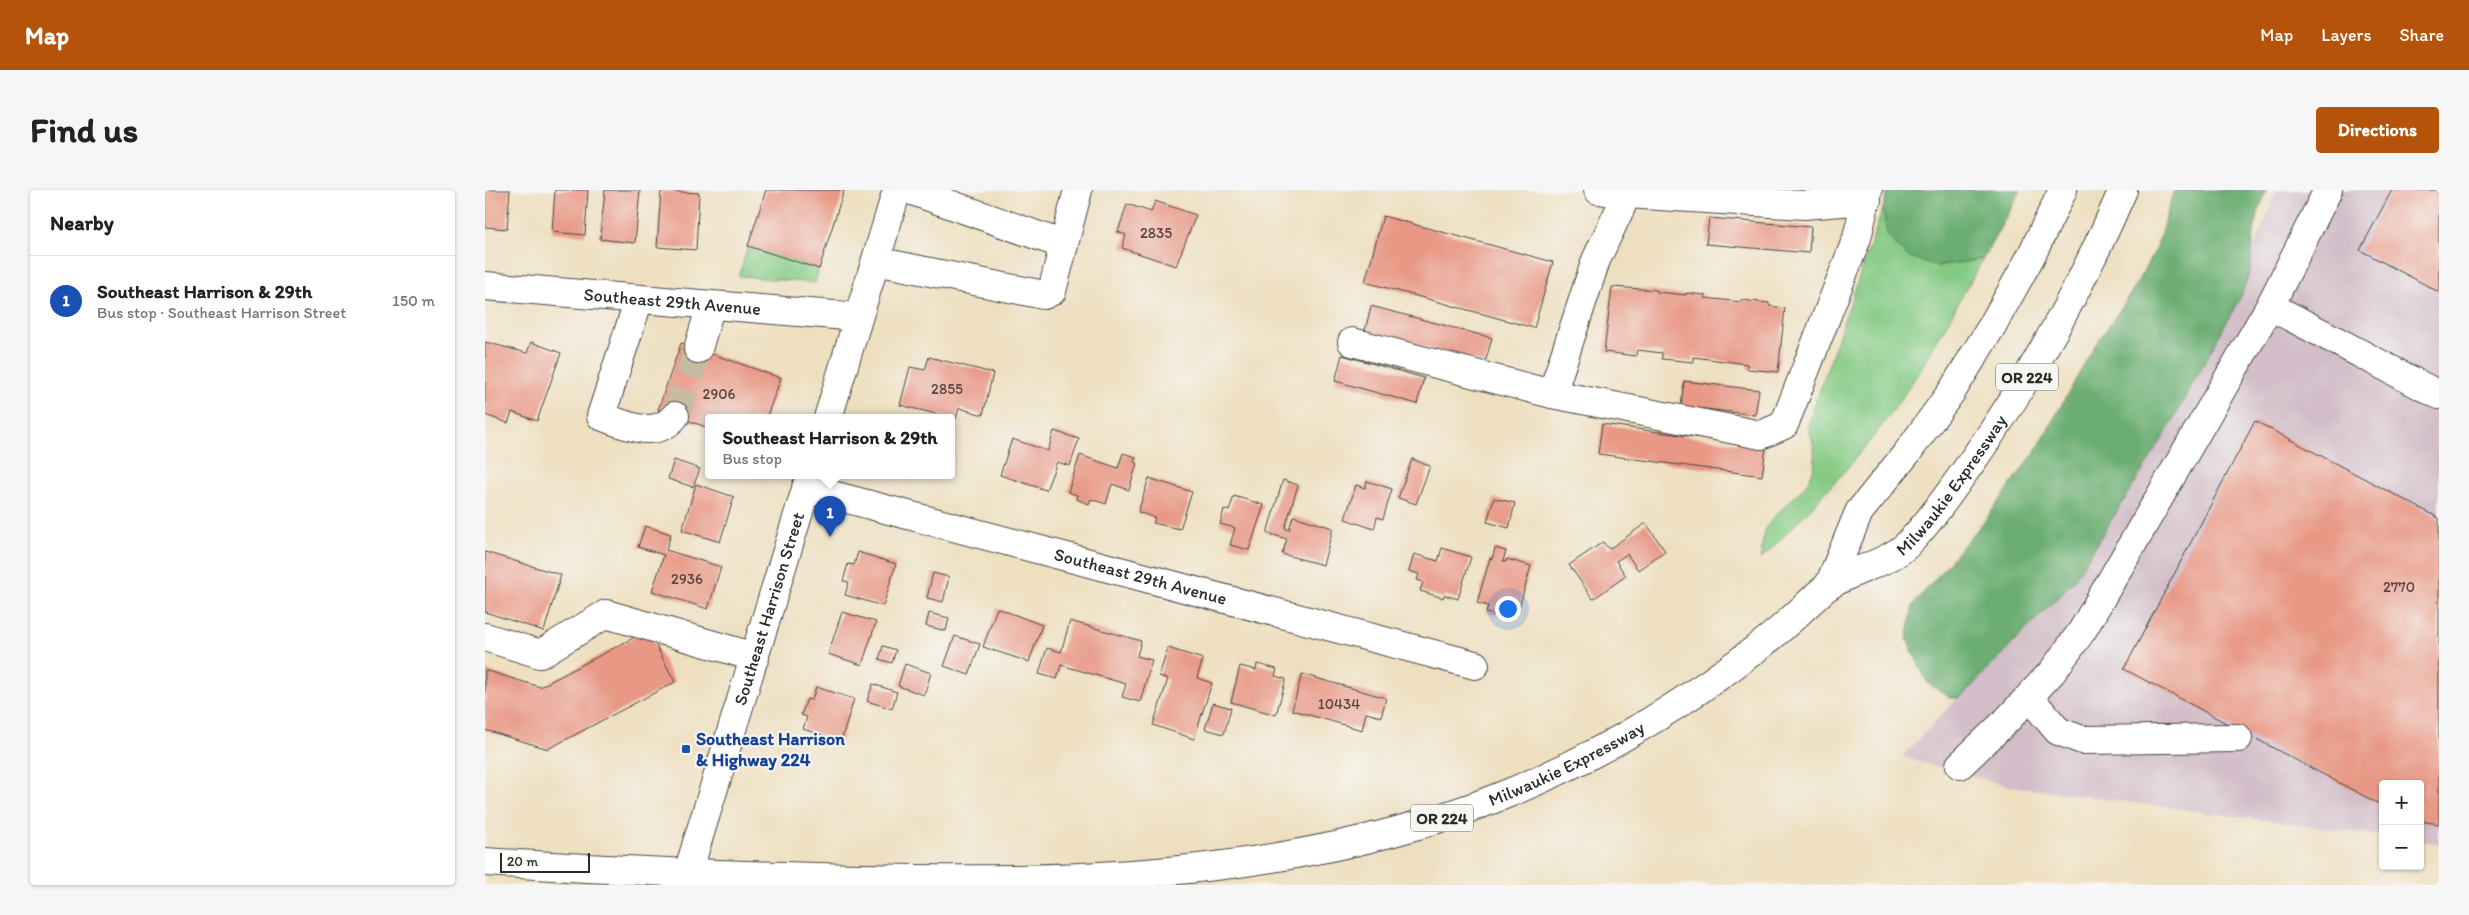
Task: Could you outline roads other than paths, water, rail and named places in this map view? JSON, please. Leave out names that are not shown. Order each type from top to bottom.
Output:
[{"type":"main road","points":[[829,414],[897,190]]},
{"type":"main road","points":[[910,190],[1064,245]]},
{"type":"main road","points":[[876,261],[1045,295],[1052,292],[1078,190]]},
{"type":"main road","points":[[1352,342],[1552,394],[1761,434],[1784,425],[1857,238],[1867,195],[1804,205],[1627,194],[1599,190]]},
{"type":"main road","name":"Milwaukie Expressway","points":[[1829,585],[1859,512],[1907,453],[1951,391],[1992,326],[2030,258],[2063,190]]},
{"type":"main road","name":"Milwaukie Expressway","points":[[485,862],[686,879],[947,880],[1041,879],[1134,875],[1228,865],[1298,854],[1370,838],[1442,818],[1509,793],[1577,762],[1642,728],[1707,686],[1771,638],[1829,585],[1904,548],[1952,489],[2038,361],[2079,284],[2123,190]]},
{"type":"main road","points":[[1960,764],[2052,672],[2082,631],[2270,306],[2328,190]]},
{"type":"main road","points":[[1552,394],[1596,260],[1627,194]]},
{"type":"main road","name":"Southeast 29th Avenue","points":[[485,286],[858,317]]},
{"type":"main road","points":[[639,299],[601,416],[635,429],[660,428],[669,424],[675,416]]},
{"type":"main road","points":[[698,349],[711,305]]},
{"type":"main road","points":[[2270,306],[2439,395]]},
{"type":"main road","name":"Southeast 29th Avenue","points":[[808,482],[1475,666]]},
{"type":"main road","name":"Southeast Harrison Street","points":[[686,879],[808,482]]},
{"type":"main road","points":[[485,637],[540,654],[606,614],[755,657]]},
{"type":"main road","points":[[2029,697],[2058,731],[2082,740],[2238,738]]},
{"type":"tunnel","points":[[675,416],[698,349]]},
{"type":"place","name":"Southeast Harrison & 29th","points":[[830,537]]},
{"type":"place","name":"Southeast Harrison & Highway 224","points":[[686,749]]}]
